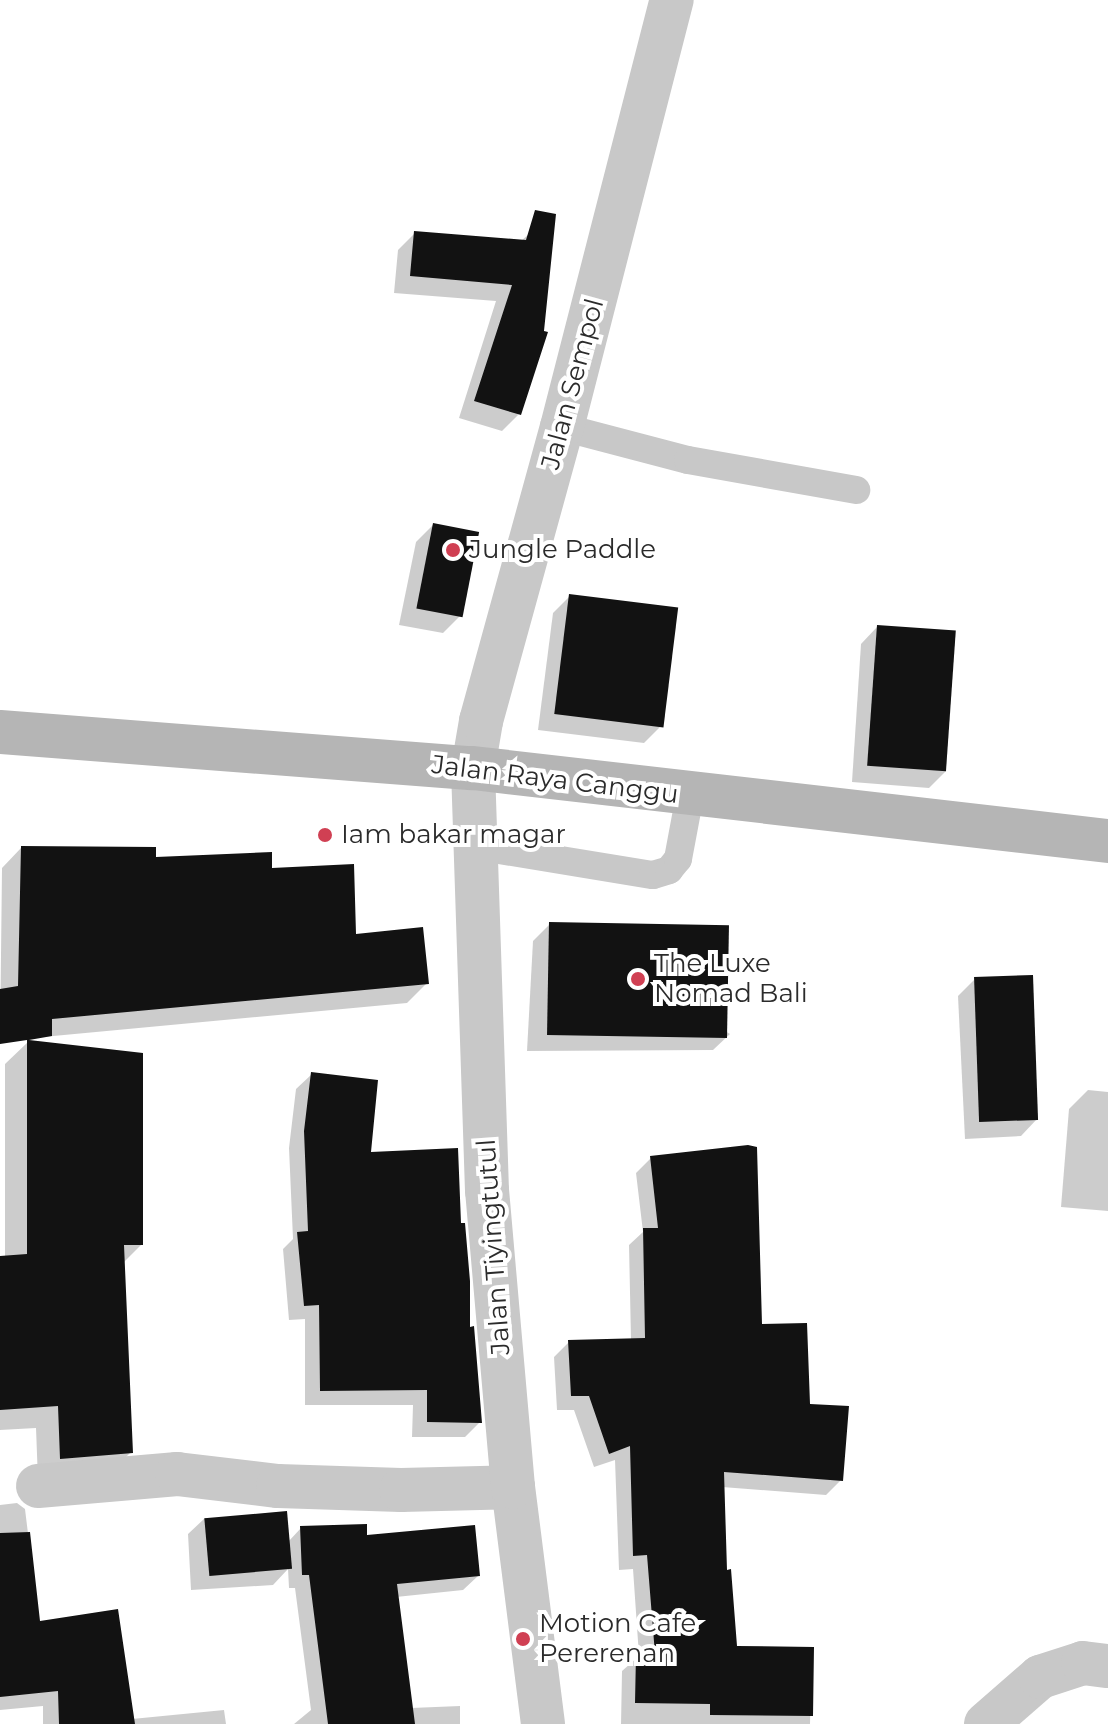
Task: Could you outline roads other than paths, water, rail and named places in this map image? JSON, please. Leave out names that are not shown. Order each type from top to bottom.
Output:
[{"type":"main road","name":"Jalan Raya Canggu","points":[[0,732],[473,768],[1108,841]]},
{"type":"street","name":"Jalan Sempol","points":[[473,768],[481,721],[562,427],[672,0]]},
{"type":"street","name":"Jalan Tiyingtutul","points":[[473,768],[487,1191],[513,1487],[543,1724]]},
{"type":"street","points":[[38,1486],[177,1474],[278,1486],[401,1490],[513,1487]]},
{"type":"street","points":[[986,1724],[1040,1677],[1083,1663],[1108,1666]]},
{"type":"lane","points":[[562,427],[688,460],[856,490]]},
{"type":"lane","points":[[475,846],[653,875],[669,870],[678,859],[690,795]]},
{"type":"place","name":"Jungle Paddle","points":[[453,550]]},
{"type":"place","name":"Iam bakar magar","points":[[325,835]]},
{"type":"place","name":"The Luxe Nomad Bali","points":[[638,979]]},
{"type":"place","name":"Motion Cafe Pererenan","points":[[523,1639]]}]
